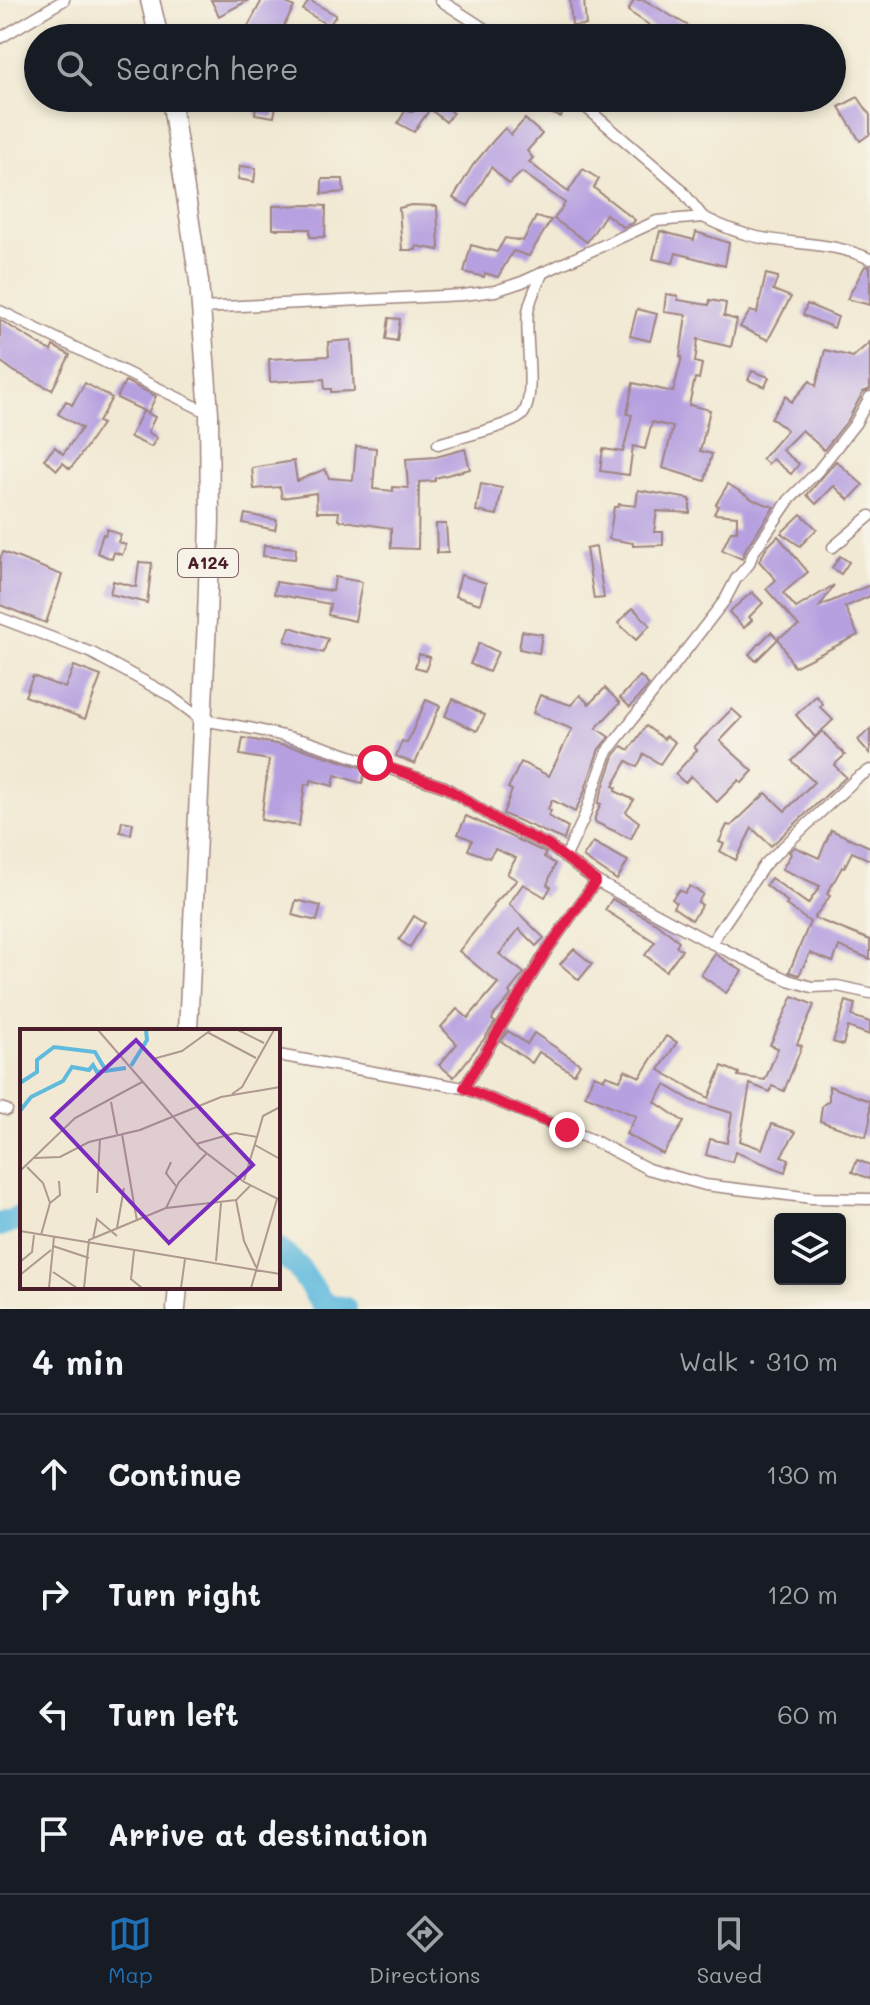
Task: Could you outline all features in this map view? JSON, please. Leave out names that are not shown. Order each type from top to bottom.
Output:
[{"type":"highway","points":[[150,0],[156,24]]},
{"type":"highway","name":"A124","points":[[174,112],[202,308],[209,413],[210,520],[188,1029]]},
{"type":"highway","points":[[176,1309],[178,1289]]},
{"type":"street","points":[[0,38],[64,0]]},
{"type":"street","points":[[440,0],[477,24]]},
{"type":"street","points":[[591,112],[679,187],[703,217],[727,229],[759,238],[827,245],[870,259]]},
{"type":"street","points":[[202,308],[495,291],[657,221],[703,217]]},
{"type":"street","points":[[438,444],[511,421],[527,407],[528,312],[543,272]]},
{"type":"street","points":[[0,311],[209,413]]},
{"type":"street","points":[[565,858],[583,820],[607,752],[725,600],[789,500],[817,472],[855,424],[870,397]]},
{"type":"street","points":[[833,547],[870,516]]},
{"type":"street","points":[[0,618],[92,653],[169,695],[202,720],[305,741],[445,787],[502,823],[548,845],[596,881],[711,943],[788,980],[812,987],[837,986],[870,993]]},
{"type":"street","points":[[711,943],[765,864],[857,778],[870,770]]},
{"type":"street","points":[[464,1088],[547,950],[596,881]]},
{"type":"street","points":[[280,1055],[464,1088],[595,1141],[648,1169],[705,1185],[812,1198],[870,1199]]},
{"type":"building","points":[[211,0],[249,0],[219,16]]},
{"type":"building","points":[[262,0],[281,0],[294,7],[285,24],[249,24]]},
{"type":"building","points":[[309,0],[336,15],[330,24],[326,24],[303,10]]},
{"type":"building","points":[[570,0],[584,0],[586,24],[572,24]]},
{"type":"building","points":[[634,0],[644,0],[685,24],[648,24],[628,11]]},
{"type":"building","points":[[858,97],[870,115],[870,134],[860,141],[842,112],[846,112],[846,103]]},
{"type":"building","points":[[255,112],[275,112],[274,117]]},
{"type":"building","points":[[404,112],[428,112],[414,132],[398,123]]},
{"type":"building","points":[[434,112],[452,112],[446,122]]},
{"type":"building","points":[[547,112],[563,112],[561,117]]},
{"type":"building","points":[[525,119],[542,134],[527,151],[533,158],[529,162],[568,192],[583,169],[599,179],[594,188],[635,220],[633,223],[623,227],[606,214],[587,242],[554,219],[565,203],[522,172],[509,184],[491,167],[468,206],[453,198],[473,165],[494,140],[505,128],[511,135]]},
{"type":"building","points":[[240,166],[256,168],[254,182],[238,179]]},
{"type":"building","points":[[322,179],[343,179],[344,192],[322,194]]},
{"type":"building","points":[[273,206],[326,206],[325,237],[310,237],[310,229],[273,229]]},
{"type":"building","points":[[437,206],[439,250],[416,246],[416,250],[402,250],[399,208]]},
{"type":"building","points":[[536,217],[551,220],[529,256],[513,251],[498,277],[464,272],[471,245],[497,252],[505,238],[523,241]]},
{"type":"building","points":[[660,231],[694,240],[696,232],[729,243],[725,266],[676,253],[673,263],[653,259]]},
{"type":"building","points":[[865,266],[870,267],[870,305],[847,299]]},
{"type":"building","points":[[766,274],[778,277],[773,290],[791,297],[768,340],[740,327],[750,311],[757,313]]},
{"type":"building","points":[[666,294],[678,296],[678,300],[709,305],[710,300],[726,303],[724,316],[737,320],[731,347],[698,339],[695,362],[702,364],[699,379],[695,378],[689,405],[710,410],[700,451],[712,454],[705,481],[663,468],[673,427],[652,422],[645,449],[633,446],[629,475],[600,471],[603,449],[623,452],[632,415],[627,414],[633,383],[673,392],[682,357],[686,315],[664,312]]},
{"type":"building","points":[[807,304],[838,317],[834,328],[803,315]]},
{"type":"building","points":[[637,309],[657,314],[650,341],[630,336]]},
{"type":"building","points":[[389,318],[400,319],[397,341],[386,339]]},
{"type":"building","points":[[0,320],[51,351],[53,346],[70,355],[52,390],[0,361]]},
{"type":"building","points":[[351,340],[354,391],[331,392],[331,389],[325,389],[324,379],[270,382],[269,359],[329,356],[328,342]]},
{"type":"building","points":[[870,342],[870,389],[863,392],[848,420],[824,450],[802,430],[782,450],[799,464],[791,474],[773,459],[768,464],[762,459],[787,430],[771,418],[786,396],[791,402],[810,381],[816,386],[825,350],[853,357]]},
{"type":"building","points":[[752,371],[769,377],[765,387],[748,380]]},
{"type":"building","points":[[125,381],[156,396],[148,413],[117,398]]},
{"type":"building","points":[[85,383],[112,398],[98,422],[102,424],[78,459],[70,469],[63,463],[57,470],[44,459],[55,447],[63,454],[82,428],[58,414],[66,401],[72,405]]},
{"type":"building","points":[[143,411],[155,417],[148,432],[157,438],[151,447],[130,437]]},
{"type":"building","points":[[356,446],[376,448],[373,489],[393,491],[393,487],[408,488],[406,459],[436,457],[465,449],[470,469],[435,478],[435,481],[419,482],[418,549],[391,548],[391,528],[338,520],[339,512],[317,512],[316,493],[282,498],[280,487],[254,489],[252,468],[294,461],[297,481],[325,469],[329,478],[353,480]]},
{"type":"building","points":[[836,461],[863,485],[849,500],[834,486],[816,504],[807,495]]},
{"type":"building","points":[[481,484],[502,488],[497,515],[476,511]]},
{"type":"building","points":[[728,484],[754,500],[774,507],[742,559],[722,550],[731,531],[737,531],[737,516],[714,514],[716,504]]},
{"type":"building","points":[[638,490],[690,499],[690,513],[657,511],[654,532],[663,532],[663,545],[633,546],[633,543],[609,539],[614,507],[619,504],[636,506]]},
{"type":"building","points":[[245,514],[277,520],[275,530],[243,523]]},
{"type":"building","points":[[801,514],[817,529],[800,546],[781,533]]},
{"type":"building","points":[[436,524],[446,524],[448,553],[437,553]]},
{"type":"building","points":[[107,529],[121,535],[118,542],[126,545],[122,555],[114,552],[112,559],[97,553]]},
{"type":"building","points":[[778,536],[808,572],[783,593],[796,608],[834,585],[820,606],[870,585],[870,596],[845,607],[858,635],[794,667],[778,638],[799,626],[766,589],[776,580],[759,561]]},
{"type":"building","points":[[264,545],[296,548],[295,559],[263,556]]},
{"type":"building","points":[[596,547],[604,598],[594,599],[586,549]]},
{"type":"building","points":[[3,552],[62,575],[46,623],[0,605],[0,559]]},
{"type":"building","points":[[840,556],[849,562],[841,574],[832,568]]},
{"type":"building","points":[[139,562],[152,563],[147,603],[110,594],[113,581],[136,587]]},
{"type":"building","points":[[461,575],[486,583],[480,604],[455,596]]},
{"type":"building","points":[[335,577],[362,582],[355,621],[328,615],[330,604],[274,594],[276,582],[333,591]]},
{"type":"building","points":[[752,592],[763,603],[749,617],[752,620],[744,628],[729,612]]},
{"type":"building","points":[[633,608],[650,625],[636,640],[618,623]]},
{"type":"building","points":[[290,627],[328,639],[323,653],[285,641]]},
{"type":"building","points":[[522,631],[542,634],[539,653],[519,649]]},
{"type":"building","points":[[771,632],[778,639],[756,661],[749,654]]},
{"type":"building","points":[[479,643],[498,652],[489,672],[470,664]]},
{"type":"building","points":[[419,654],[430,657],[426,670],[415,667]]},
{"type":"building","points":[[74,666],[101,676],[85,719],[25,696],[33,676],[65,688]]},
{"type":"building","points":[[640,676],[649,685],[630,707],[620,698]]},
{"type":"building","points":[[605,688],[620,703],[596,728],[609,737],[599,749],[575,812],[552,800],[548,809],[551,811],[548,816],[568,827],[564,840],[503,814],[512,790],[508,788],[521,762],[549,776],[572,729],[533,713],[540,695],[571,705],[580,695],[589,704]]},
{"type":"building","points":[[816,696],[823,704],[820,707],[833,720],[815,737],[796,715]]},
{"type":"building","points":[[453,699],[485,715],[477,731],[445,716]]},
{"type":"building","points":[[426,700],[440,706],[415,764],[396,756],[402,741],[407,743]]},
{"type":"building","points":[[732,709],[742,718],[720,741],[753,771],[717,802],[691,776],[685,783],[675,774],[697,750],[694,747]]},
{"type":"building","points":[[646,726],[664,739],[666,736],[675,742],[660,764],[644,754],[637,767],[627,761],[613,786],[617,788],[615,791],[634,800],[626,812],[639,822],[631,839],[595,822],[595,817],[614,756],[622,746],[629,750]]},
{"type":"building","points":[[870,729],[870,754],[858,740]]},
{"type":"building","points":[[822,731],[845,755],[834,765],[846,777],[771,846],[752,828],[736,860],[720,851],[724,844],[719,842],[727,825],[731,826],[766,793],[785,811],[814,782],[792,761]]},
{"type":"building","points":[[243,738],[303,749],[366,769],[362,783],[335,775],[333,786],[311,780],[310,785],[305,784],[299,826],[261,820],[269,760],[240,755]]},
{"type":"building","points":[[466,816],[546,853],[544,857],[555,864],[547,885],[551,887],[545,897],[523,884],[509,904],[544,938],[536,946],[519,929],[499,954],[524,973],[494,1015],[492,1020],[495,1022],[484,1039],[454,1077],[439,1065],[457,1044],[441,1027],[457,1009],[468,1018],[498,983],[459,951],[493,905],[517,880],[507,874],[516,858],[495,849],[489,858],[468,850],[472,840],[458,834]]},
{"type":"building","points":[[122,821],[133,823],[131,834],[120,832]]},
{"type":"building","points":[[831,830],[870,847],[870,860],[852,852],[827,894],[830,896],[814,918],[870,940],[870,959],[839,946],[833,962],[810,953],[799,975],[789,972],[810,922],[786,905],[788,902],[766,885],[771,878],[808,904],[820,886],[782,869],[791,854],[789,852],[795,847],[819,858]]},
{"type":"building","points":[[593,842],[628,861],[617,880],[583,857]]},
{"type":"building","points":[[690,886],[703,894],[698,902],[702,905],[692,920],[673,907],[676,902],[672,899],[679,890],[685,893]]},
{"type":"building","points":[[612,899],[656,923],[679,941],[676,946],[682,950],[666,971],[645,955],[655,942],[605,910]]},
{"type":"building","points":[[296,900],[321,906],[317,921],[292,915]]},
{"type":"building","points":[[414,916],[425,923],[410,947],[399,940]]},
{"type":"building","points":[[574,949],[592,964],[579,980],[560,964]]},
{"type":"building","points":[[715,954],[742,971],[726,993],[701,975]]},
{"type":"building","points":[[793,996],[814,1005],[797,1044],[802,1046],[784,1091],[772,1086],[770,1092],[750,1084],[740,1141],[762,1149],[772,1124],[796,1132],[781,1156],[789,1159],[785,1172],[735,1152],[732,1162],[706,1155],[710,1139],[727,1143],[732,1113],[693,1101],[665,1085],[655,1102],[684,1122],[663,1154],[626,1134],[636,1116],[585,1095],[594,1075],[620,1080],[625,1070],[640,1077],[666,1036],[677,1042],[659,1070],[709,1098],[722,1066],[739,1073],[738,1076],[765,1080],[778,1048],[770,1045]]},
{"type":"building","points":[[846,1001],[855,1004],[852,1016],[870,1022],[870,1035],[848,1027],[843,1045],[833,1042]]},
{"type":"building","points":[[508,1031],[527,1044],[534,1033],[580,1064],[574,1074],[539,1052],[532,1063],[501,1041]]},
{"type":"building","points":[[829,1086],[870,1101],[866,1137],[820,1121],[822,1106],[829,1100]]},
{"type":"building","points":[[857,1160],[870,1165],[870,1179],[852,1172]]},
{"type":"waterway","points":[[0,1225],[20,1218]]},
{"type":"waterway","points":[[280,1252],[298,1267],[323,1304],[345,1309]]},
{"type":"route","points":[[375,763],[445,787],[502,823],[548,845],[596,881],[547,950],[464,1088],[567,1130]]}]
